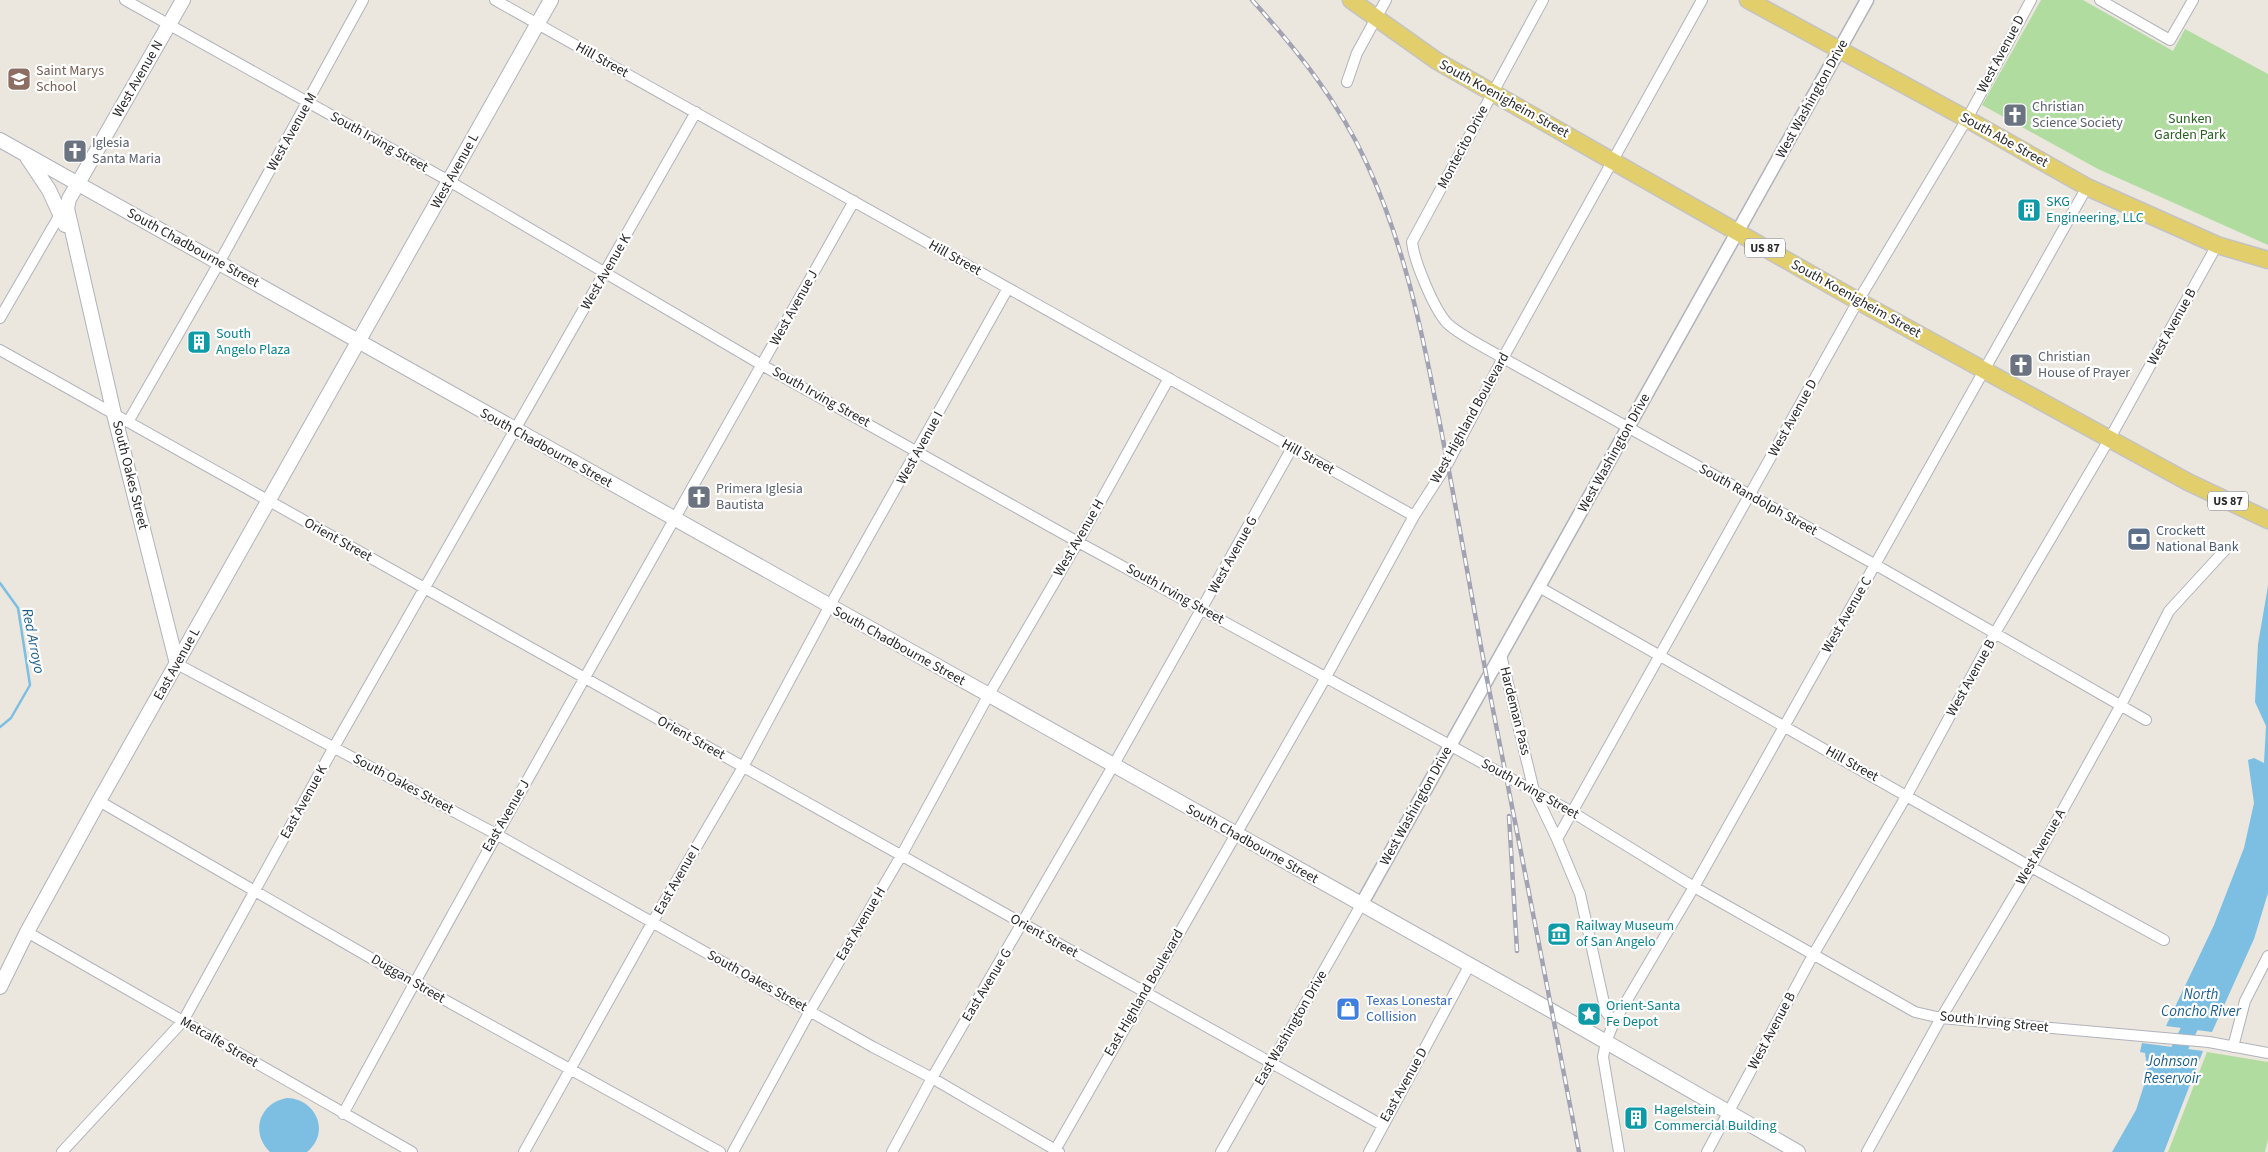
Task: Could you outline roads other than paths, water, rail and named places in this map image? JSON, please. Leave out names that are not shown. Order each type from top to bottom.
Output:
[{"type":"main road","name":"West Avenue N","points":[[79,184],[183,0]]},
{"type":"main road","name":"West Avenue L","points":[[358,342],[550,0]]},
{"type":"main road","name":"South Koenigheim Street","points":[[1351,0],[1375,19],[1437,61],[1858,302],[1986,370],[2188,482],[2268,520]]},
{"type":"main road","name":"South Abe Street","points":[[1748,0],[1967,119],[2087,187],[2225,247],[2268,260]]},
{"type":"main road","name":"South Chadbourne Street","points":[[0,140],[1606,1042],[1798,1152]]},
{"type":"main road","points":[[26,154],[49,190],[59,216],[72,237]]},
{"type":"main road","points":[[69,199],[79,184]]},
{"type":"main road","name":"South Oakes Street","points":[[69,199],[67,208],[72,237],[114,414],[178,664]]},
{"type":"main road","name":"East Avenue L","points":[[0,987],[27,932],[99,801],[358,342]]},
{"type":"street","name":"South Irving Street","points":[[125,0],[449,181],[762,365],[1078,542],[1534,790],[1694,887],[1915,1012],[1941,1018],[2209,1042],[2268,1053]]},
{"type":"street","name":"West Avenue M","points":[[128,422],[364,0]]},
{"type":"street","name":"Hill Street","points":[[495,0],[1414,516]]},
{"type":"street","points":[[1347,82],[1357,53],[1386,0]]},
{"type":"street","name":"Montecito Drive","points":[[1412,242],[1543,0]]},
{"type":"street","name":"West Highland Boulevard","points":[[1234,834],[1326,676],[1414,516],[1448,463],[1503,358],[1702,0]]},
{"type":"street","name":"West Washington Drive","points":[[1361,905],[1867,0]]},
{"type":"street","name":"West Avenue D","points":[[1557,838],[1858,302],[1967,119],[2031,0]]},
{"type":"street","points":[[2100,0],[2170,40],[2193,0]]},
{"type":"street","name":"West Avenue K","points":[[514,430],[696,112]]},
{"type":"street","name":"West Avenue C","points":[[1606,1042],[1614,1022],[1694,887],[1783,725],[1876,565],[2087,187]]},
{"type":"street","points":[[0,318],[69,199]]},
{"type":"street","name":"West Avenue J","points":[[676,520],[854,201]]},
{"type":"street","name":"South Randolph Street","points":[[1412,242],[1413,253],[1439,312],[1449,324],[1503,358],[1629,426],[1749,496],[1876,565],[2146,720]]},
{"type":"street","name":"West Avenue B","points":[[1707,1152],[1813,955],[1907,795],[1995,633],[2225,247]]},
{"type":"street","name":"West Avenue I","points":[[829,607],[918,452],[1008,288]]},
{"type":"street","name":"Orient Street","points":[[0,350],[1382,1125]]},
{"type":"street","name":"West Avenue H","points":[[988,696],[1078,542],[1169,378]]},
{"type":"street","name":"East Avenue K","points":[[62,1152],[183,1021],[334,747],[514,430]]},
{"type":"street","name":"West Avenue G","points":[[1113,766],[1292,448]]},
{"type":"street","name":"East Avenue J","points":[[342,1114],[496,834],[676,520]]},
{"type":"street","name":"West Avenue A","points":[[1867,1152],[1941,1018],[2031,867],[2121,705],[2170,611],[2225,550]]},
{"type":"street","name":"Hill Street","points":[[1539,587],[2031,867],[2164,940]]},
{"type":"street","name":"East Avenue I","points":[[524,1152],[652,923],[743,767],[829,607]]},
{"type":"street","name":"Hardeman Pass","points":[[1501,655],[1534,790],[1557,838],[1580,894],[1606,1012],[1614,1022]]},
{"type":"street","name":"South Oakes Street","points":[[178,664],[496,834],[932,1078],[1056,1151]]},
{"type":"street","name":"East Avenue H","points":[[732,1152],[810,1011],[901,856],[988,696]]},
{"type":"street","name":"East Avenue G","points":[[892,1152],[932,1078],[1113,766]]},
{"type":"street","name":"Duggan Street","points":[[99,801],[414,983],[572,1068],[720,1152]]},
{"type":"street","name":"East Highland Boulevard","points":[[1056,1151],[1234,834]]},
{"type":"street","name":"East Washington Drive","points":[[1221,1152],[1361,905]]},
{"type":"street","name":"Metcalfe Street","points":[[27,932],[342,1114],[412,1152]]},
{"type":"street","points":[[2233,1047],[2245,1001],[2268,956]]},
{"type":"street","name":"East Avenue D","points":[[1369,1152],[1469,966]]},
{"type":"street","points":[[1606,1042],[1603,1057],[1619,1152]]},
{"type":"water","name":"North Concho River","points":[[2268,586],[2268,893],[2254,939],[2212,1032],[2166,1026],[2214,925],[2244,848],[2254,803],[2248,760],[2254,758],[2264,763],[2266,726],[2255,702],[2258,644]]},
{"type":"water","name":"Johnson Reservoir","points":[[2142,1043],[2203,1051],[2164,1152],[2112,1152],[2136,1110],[2148,1073],[2145,1053],[2140,1052]]},
{"type":"water","points":[[287,1098],[306,1104],[317,1118],[319,1126],[318,1135],[314,1144],[307,1152],[270,1152],[260,1136],[260,1120],[264,1112],[277,1101]]},
{"type":"waterway","name":"Red Arroyo","points":[[0,583],[18,608],[30,685],[11,718],[0,727]]},
{"type":"waterway","name":"North Concho River","points":[[2170,1068],[2199,1009]]},
{"type":"railway","points":[[1252,0],[1316,77],[1344,119],[1380,194],[1410,285],[1444,443],[1487,679],[1579,1152]]},
{"type":"railway","points":[[1509,816],[1517,951]]},
{"type":"place","name":"Saint Marys School","points":[[19,79]]},
{"type":"place","name":"Christian Science Society","points":[[2015,115]]},
{"type":"place","name":"Iglesia Santa Maria","points":[[75,151]]},
{"type":"place","name":"SKG Engineering, LLC","points":[[2029,210]]},
{"type":"place","name":"South Angelo Plaza","points":[[199,342]]},
{"type":"place","name":"Christian House of Prayer","points":[[2021,365]]},
{"type":"place","name":"Primera Iglesia Bautista","points":[[699,497]]},
{"type":"place","name":"Crockett National Bank","points":[[2139,539]]},
{"type":"place","name":"Railway Museum of San Angelo","points":[[1559,934]]},
{"type":"place","name":"Texas Lonestar Collision","points":[[1348,1009]]},
{"type":"place","name":"Orient-Santa Fe Depot","points":[[1589,1014]]},
{"type":"place","name":"Hagelstein Commercial Building","points":[[1636,1118]]},
{"type":"park label","name":"Sunken Garden Park","points":[[2190,128]]}]
